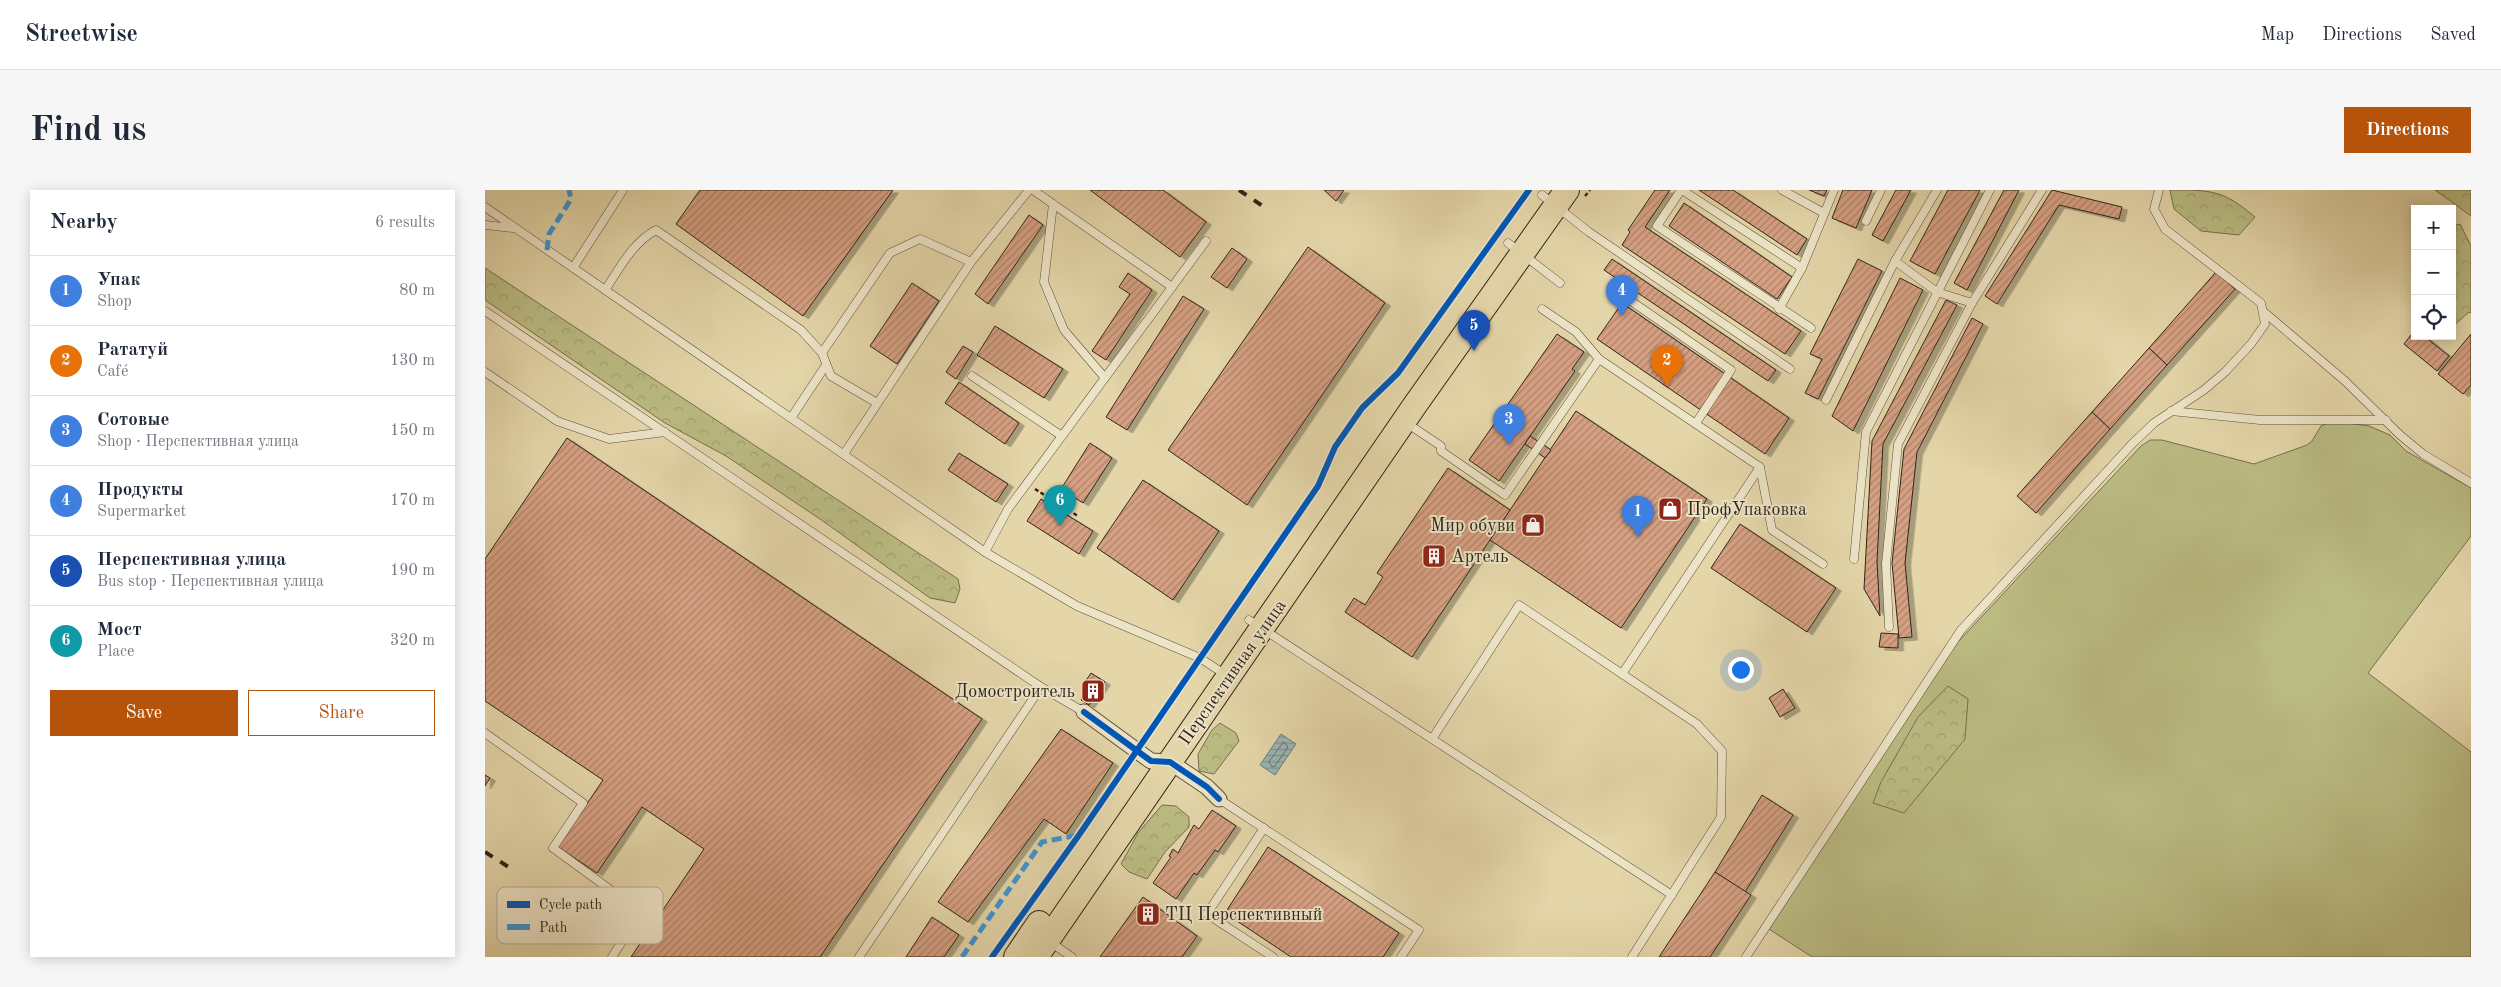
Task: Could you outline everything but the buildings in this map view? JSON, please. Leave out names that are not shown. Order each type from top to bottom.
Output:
[{"type":"main road","name":"Перспективная улица","points":[[1016,957],[1039,943],[1222,672],[1514,248],[1553,195]]},
{"type":"main road","name":"Перспективная улица","points":[[1255,624],[1404,421],[1514,248]]},
{"type":"street","points":[[1084,712],[1161,761],[1207,787],[1219,799]]},
{"type":"lane","points":[[573,268],[623,190]]},
{"type":"lane","points":[[844,454],[971,262],[1031,190],[1172,287]]},
{"type":"lane","points":[[1802,268],[1682,190],[1657,226],[1779,309],[1811,328]]},
{"type":"lane","points":[[1782,190],[1791,192],[1824,213]]},
{"type":"lane","points":[[1779,309],[1802,268],[1834,190]]},
{"type":"lane","points":[[1865,221],[1881,190]]},
{"type":"lane","points":[[1826,400],[1895,261],[1937,190]]},
{"type":"lane","points":[[1854,559],[1866,432],[1990,190]]},
{"type":"lane","points":[[1889,627],[1886,564],[1898,444],[1971,303],[2042,190]]},
{"type":"lane","points":[[1746,957],[1961,630],[2132,444],[2154,423],[2204,390],[2259,335],[2265,324],[2261,303],[2254,296],[2165,229],[2155,209],[2155,200],[2159,190]]},
{"type":"lane","points":[[1553,195],[1589,232],[1790,369]]},
{"type":"lane","points":[[1053,204],[1043,282],[1064,330],[1105,378]]},
{"type":"lane","points":[[485,208],[985,552],[1077,606],[1200,658],[1222,672]]},
{"type":"lane","points":[[485,225],[515,228]]},
{"type":"lane","points":[[605,290],[634,247],[644,236],[656,230],[801,330],[822,353],[831,376],[877,403]]},
{"type":"lane","points":[[822,353],[890,253],[921,238],[971,262]]},
{"type":"lane","points":[[985,552],[1008,509],[1206,241]]},
{"type":"lane","points":[[1514,248],[1560,283]]},
{"type":"lane","points":[[1895,261],[1937,292],[1971,303]]},
{"type":"lane","points":[[1631,301],[1731,370],[1696,423]]},
{"type":"lane","points":[[1542,309],[1576,332],[1599,359],[1760,467],[1772,530],[1823,564]]},
{"type":"lane","points":[[485,311],[1041,687],[1084,712]]},
{"type":"lane","points":[[2264,312],[2386,420],[2399,435],[2423,454],[2471,483]]},
{"type":"lane","points":[[1404,421],[1441,446],[1441,451],[1505,495],[1599,359]]},
{"type":"lane","points":[[791,418],[827,365]]},
{"type":"lane","points":[[485,372],[557,421],[609,439],[665,432]]},
{"type":"lane","points":[[972,376],[1062,436]]},
{"type":"lane","points":[[2171,411],[2260,420],[2386,420]]},
{"type":"lane","points":[[1622,674],[1760,467]]},
{"type":"lane","points":[[1432,739],[1519,605],[1697,724],[1722,752],[1721,817],[1632,957]]},
{"type":"lane","points":[[1255,624],[1672,895]]},
{"type":"lane","points":[[859,957],[1041,687]]},
{"type":"lane","points":[[485,733],[583,803],[553,848],[607,887]]},
{"type":"lane","points":[[1219,799],[1419,930],[1401,957]]},
{"type":"lane","points":[[1263,828],[1207,914],[1273,957]]},
{"type":"lane","points":[[1039,943],[1071,957]]},
{"type":"lane","points":[[612,957],[620,944]]},
{"type":"path","points":[[1027,483],[1078,516]]},
{"type":"green space","points":[[2170,190],[2197,190],[2216,193],[2234,201],[2255,217],[2239,235],[2201,231],[2174,209]]},
{"type":"green space","points":[[2435,190],[2471,190],[2471,216]]},
{"type":"green space","points":[[2460,224],[2471,246],[2471,313],[2469,312],[2456,323],[2456,250],[2456,225]]},
{"type":"green space","points":[[485,268],[958,579],[960,589],[955,603],[930,598],[823,521],[726,456],[665,423],[485,300]]},
{"type":"green space","points":[[2333,421],[2369,426],[2390,435],[2406,451],[2471,488],[2471,536],[2368,673],[2471,752],[2471,957],[1812,957],[1769,929],[1957,643],[2141,446],[2150,440],[2162,440],[2254,464],[2307,445],[2312,441],[2321,426]]},
{"type":"green space","points":[[1948,686],[1968,699],[1965,739],[1904,813],[1873,803],[1881,782],[1918,717]]},
{"type":"green space","points":[[1220,723],[1236,733],[1239,741],[1214,774],[1199,771],[1198,754],[1212,730]]},
{"type":"green space","points":[[1162,805],[1176,806],[1189,817],[1189,827],[1165,852],[1147,879],[1129,872],[1121,864],[1138,833]]},
{"type":"water","points":[[1281,734],[1296,744],[1275,775],[1260,765]]},
{"type":"railway","points":[[1239,190],[1267,209]]},
{"type":"railway","points":[[485,852],[515,871]]},
{"type":"marked path","points":[[547,250],[549,234],[571,199],[569,190]]},
{"type":"marked path","points":[[962,957],[1042,842],[1079,835]]},
{"type":"cycle path","points":[[992,957],[1079,835],[1318,486],[1335,447],[1362,408],[1398,373],[1529,190]]},
{"type":"cycle path","points":[[1084,712],[1151,761],[1170,762],[1207,787],[1219,799]]},
{"type":"place","name":"Продукты","points":[[1622,316]]},
{"type":"place","name":"Перспективная улица","points":[[1474,351]]},
{"type":"place","name":"Рататуй","points":[[1667,386]]},
{"type":"place","name":"Сотовые","points":[[1509,445]]},
{"type":"place","name":"ПрофУпаковка","points":[[1670,509]]},
{"type":"place","name":"Мир обуви","points":[[1533,525]]},
{"type":"place","name":"Мост","points":[[1060,526]]},
{"type":"place","name":"Упак","points":[[1638,537]]},
{"type":"place","name":"Артель","points":[[1434,556]]},
{"type":"place","name":"Домостроитель","points":[[1093,691]]},
{"type":"place","name":"ТЦ Перспективный","points":[[1148,914]]}]
